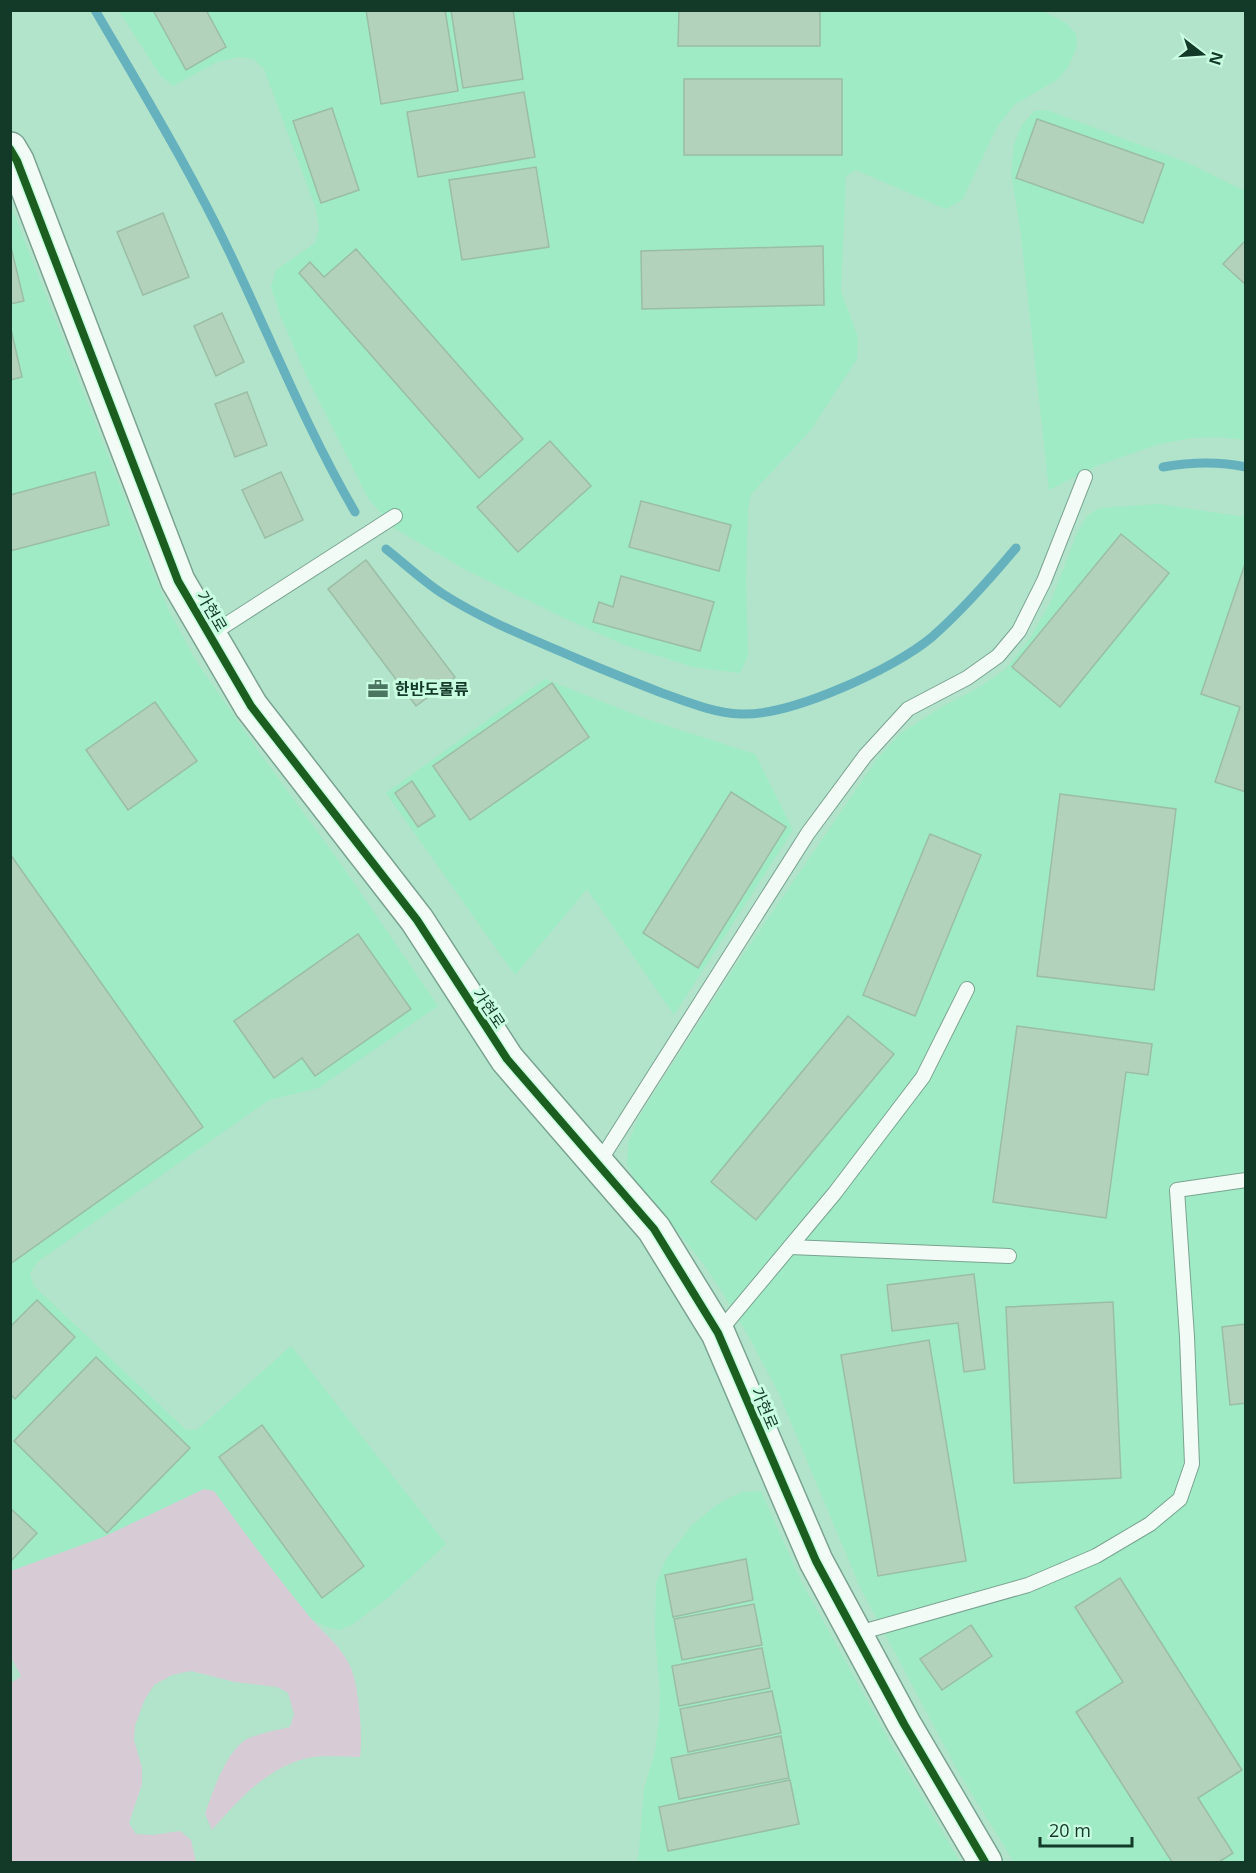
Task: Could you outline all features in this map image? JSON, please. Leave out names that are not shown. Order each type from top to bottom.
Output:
[{"type":"street","name":"가현로","points":[[10,149],[17,161],[178,581],[251,706],[417,920],[507,1059],[654,1229],[718,1333],[816,1562],[904,1724],[985,1863]]},
{"type":"lane","points":[[598,1164],[808,833],[865,756],[908,709],[967,678],[998,656],[1019,631],[1044,581],[1085,477]]},
{"type":"lane","points":[[210,635],[395,516]]},
{"type":"lane","points":[[718,1333],[834,1194],[923,1077],[967,989]]},
{"type":"lane","points":[[855,1634],[1028,1585],[1096,1556],[1150,1524],[1180,1499],[1192,1464],[1187,1337],[1177,1190],[1245,1180]]},
{"type":"lane","points":[[790,1247],[1009,1257]]},
{"type":"shaded area","points":[[1040,10],[1066,23],[1076,34],[1077,46],[1068,67],[1058,79],[1014,105],[997,127],[962,200],[946,209],[856,170],[846,176],[841,291],[858,337],[857,359],[810,431],[751,494],[748,509],[746,580],[748,656],[740,673],[693,667],[627,646],[466,570],[394,528],[368,498],[306,375],[280,315],[271,287],[276,270],[315,243],[319,229],[316,209],[264,69],[253,59],[239,57],[217,62],[173,86],[160,75],[119,11]]},
{"type":"shaded area","points":[[1047,110],[1188,163],[1245,191],[1245,440],[1220,437],[1192,438],[1159,444],[1099,465],[1049,490],[1020,227],[1011,172],[1014,144],[1022,125],[1034,111]]},
{"type":"shaded area","points":[[10,203],[168,609],[196,661],[341,864],[438,1006],[318,1088],[269,1100],[37,1262],[30,1274],[34,1286],[186,1430],[197,1430],[291,1346],[446,1544],[389,1597],[353,1624],[340,1630],[327,1627],[311,1619],[272,1570],[101,1538],[11,1571]]},
{"type":"shaded area","points":[[1158,504],[1245,517],[1245,1862],[1014,1862],[959,1773],[860,1587],[779,1394],[749,1337],[700,1259],[635,1180],[627,1164],[628,1143],[640,1115],[732,971],[877,759],[901,733],[1006,669],[1030,638],[1051,601],[1077,533],[1087,516],[1100,508]]},
{"type":"shaded area","points":[[545,679],[646,719],[755,754],[793,830],[674,1015],[587,889],[515,975],[386,793]]},
{"type":"shaded area","points":[[204,1489],[214,1491],[285,1586],[346,1659],[353,1675],[358,1698],[361,1724],[360,1757],[327,1756],[293,1762],[267,1777],[243,1796],[212,1830],[205,1814],[221,1772],[234,1751],[249,1738],[290,1727],[294,1714],[288,1693],[277,1687],[235,1682],[191,1671],[172,1675],[154,1685],[144,1701],[135,1726],[134,1740],[142,1768],[142,1784],[129,1823],[136,1834],[153,1835],[180,1831],[191,1840],[196,1862],[11,1862],[11,1683],[21,1676],[11,1657],[11,1571],[101,1538]]},
{"type":"shaded area","points":[[761,1491],[801,1581],[891,1744],[960,1862],[638,1862],[644,1789],[655,1752],[659,1721],[660,1692],[655,1634],[656,1584],[665,1561],[692,1525],[718,1504],[742,1492]]},
{"type":"building","points":[[153,10],[206,10],[226,47],[186,70]]},
{"type":"building","points":[[366,10],[445,10],[458,91],[381,104]]},
{"type":"building","points":[[451,10],[513,10],[523,79],[463,88]]},
{"type":"building","points":[[679,10],[820,10],[820,46],[678,46]]},
{"type":"building","points":[[684,79],[842,79],[842,155],[684,155]]},
{"type":"building","points":[[524,92],[535,157],[418,177],[407,112]]},
{"type":"building","points":[[332,108],[359,190],[321,203],[293,121]]},
{"type":"building","points":[[1037,119],[1164,164],[1143,223],[1016,178]]},
{"type":"building","points":[[536,167],[549,247],[462,260],[449,180]]},
{"type":"building","points":[[163,213],[189,277],[143,295],[117,232]]},
{"type":"building","points":[[1246,240],[1246,285],[1223,264]]},
{"type":"building","points":[[10,243],[24,301],[10,304]]},
{"type":"building","points":[[823,246],[824,305],[642,309],[641,251]]},
{"type":"building","points":[[356,249],[523,439],[479,478],[299,273],[310,262],[324,277]]},
{"type":"building","points":[[222,313],[244,362],[216,376],[194,326]]},
{"type":"building","points":[[10,325],[22,377],[10,380]]},
{"type":"building","points":[[247,392],[267,445],[235,457],[215,404]]},
{"type":"building","points":[[550,441],[591,486],[518,552],[477,507]]},
{"type":"building","points":[[95,472],[109,525],[10,551],[10,495]]},
{"type":"building","points":[[281,472],[303,520],[265,538],[242,490]]},
{"type":"building","points":[[641,501],[731,525],[719,571],[629,547]]},
{"type":"building","points":[[1121,534],[1169,573],[1060,707],[1012,667]]},
{"type":"building","points":[[366,560],[455,677],[416,706],[328,589]]},
{"type":"building","points":[[1246,561],[1246,792],[1215,782],[1240,707],[1201,694]]},
{"type":"building","points":[[621,576],[714,602],[700,651],[593,622],[599,602],[613,607]]},
{"type":"building","points":[[552,683],[589,737],[470,820],[433,766]]},
{"type":"building","points":[[155,702],[197,761],[128,810],[86,750]]},
{"type":"building","points":[[412,781],[435,816],[418,827],[395,793]]},
{"type":"building","points":[[731,792],[786,827],[698,968],[643,933]]},
{"type":"building","points":[[1060,794],[1176,809],[1154,990],[1037,976]]},
{"type":"building","points":[[930,834],[981,855],[915,1016],[863,995]]},
{"type":"building","points":[[10,854],[203,1127],[10,1264]]},
{"type":"building","points":[[358,934],[411,1009],[315,1076],[302,1058],[274,1078],[234,1021]]},
{"type":"building","points":[[848,1016],[894,1054],[756,1220],[711,1182]]},
{"type":"building","points":[[1017,1026],[1152,1044],[1148,1075],[1126,1072],[1106,1218],[993,1202]]},
{"type":"building","points":[[974,1274],[985,1369],[964,1372],[958,1323],[892,1331],[887,1285]]},
{"type":"building","points":[[37,1300],[75,1337],[15,1399],[10,1394],[10,1327]]},
{"type":"building","points":[[1113,1302],[1121,1478],[1014,1483],[1006,1307]]},
{"type":"building","points":[[1246,1324],[1246,1403],[1230,1405],[1222,1327]]},
{"type":"building","points":[[929,1340],[966,1561],[878,1576],[841,1355]]},
{"type":"building","points":[[96,1357],[190,1448],[107,1533],[14,1441]]},
{"type":"building","points":[[262,1425],[364,1566],[322,1598],[219,1457]]},
{"type":"building","points":[[10,1508],[37,1533],[10,1562]]},
{"type":"building","points":[[746,1559],[753,1600],[673,1617],[665,1575]]},
{"type":"building","points":[[1120,1578],[1242,1770],[1198,1798],[1233,1853],[1219,1862],[1172,1862],[1076,1712],[1123,1682],[1075,1607]]},
{"type":"building","points":[[754,1604],[762,1645],[682,1660],[674,1619]]},
{"type":"building","points":[[971,1625],[992,1656],[942,1690],[920,1659]]},
{"type":"building","points":[[762,1648],[770,1688],[679,1706],[672,1666]]},
{"type":"building","points":[[772,1691],[781,1733],[688,1752],[680,1709]]},
{"type":"building","points":[[781,1736],[789,1778],[679,1799],[671,1758]]},
{"type":"building","points":[[790,1780],[799,1824],[668,1851],[659,1807]]},
{"type":"waterway","points":[[95,10],[204,201],[307,421],[355,512]]},
{"type":"waterway","points":[[1163,467],[1204,463],[1246,467]]},
{"type":"waterway","points":[[386,549],[443,594],[509,629],[662,693],[711,709],[741,714],[762,713],[813,699],[868,676],[915,650],[943,627],[976,594],[1016,548]]},
{"type":"cycle path","points":[[10,149],[17,161],[178,581],[251,706],[417,920],[507,1059],[654,1229],[718,1333],[816,1561],[904,1724],[985,1862]]},
{"type":"place","name":"한반도물류","points":[[378,689]]}]
